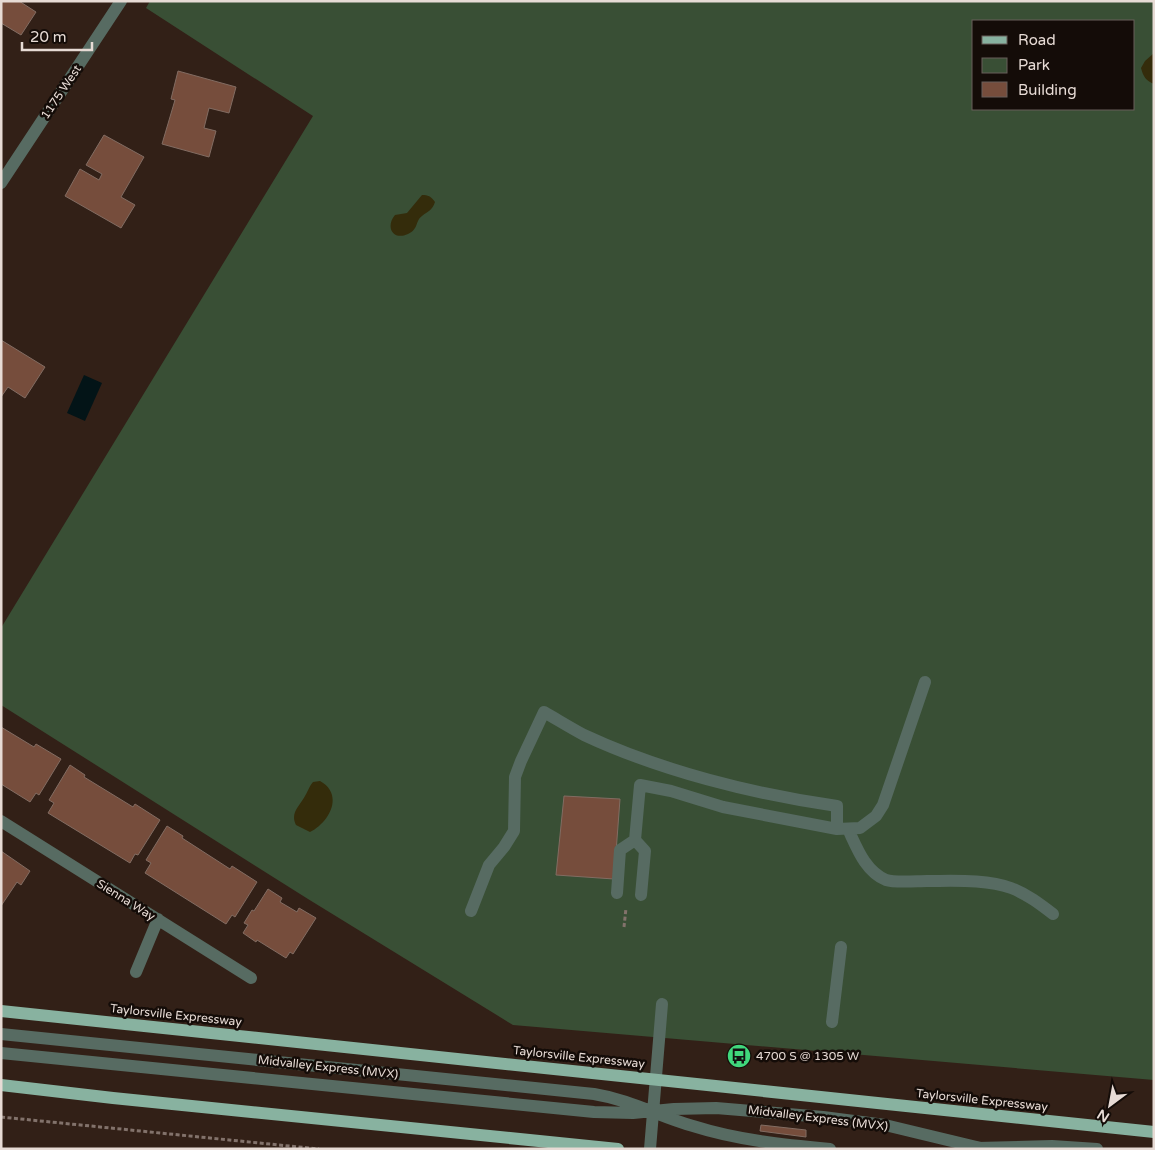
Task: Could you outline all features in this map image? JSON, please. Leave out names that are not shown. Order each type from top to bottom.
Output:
[{"type":"main road","name":"Taylorsville Expressway","points":[[1,1011],[1154,1132]]},
{"type":"main road","points":[[1,1085],[618,1149]]},
{"type":"street","name":"1175 West","points":[[1,183],[122,1]]},
{"type":"street","points":[[641,895],[645,851],[635,840],[640,785],[723,807],[843,829],[860,828],[876,816],[883,805],[925,682]]},
{"type":"street","points":[[471,911],[489,865],[514,831],[516,808],[515,777],[520,761],[544,712],[584,735],[638,757],[684,772],[778,796],[837,806],[843,829],[860,855],[873,872],[887,881],[954,880],[990,884],[1010,888],[1032,898],[1054,914]]},
{"type":"street","name":"Sienna Way","points":[[1,821],[252,978]]},
{"type":"street","points":[[617,893],[620,850],[635,840]]},
{"type":"street","points":[[136,972],[158,919]]},
{"type":"street","points":[[832,1022],[841,946]]},
{"type":"street","points":[[650,1149],[662,1004]]},
{"type":"street","name":"Midvalley Express (MVX)","points":[[1,1034],[594,1094],[623,1100],[684,1124],[718,1133],[830,1149]]},
{"type":"street","name":"Midvalley Express (MVX)","points":[[1,1053],[594,1112],[716,1108],[823,1117],[885,1125],[983,1148]]},
{"type":"street","name":"Midvalley Express (MVX)","points":[[956,1149],[1052,1146],[1097,1149]]},
{"type":"path","points":[[1,1117],[319,1149]]},
{"type":"green space","points":[[150,1],[1154,1],[1154,1080],[513,1025],[308,899],[1,705],[1,628],[313,116],[146,8]]},
{"type":"sand","points":[[1154,53],[1154,84],[1145,78],[1141,68],[1145,61]]},
{"type":"sand","points":[[422,195],[429,196],[434,200],[433,207],[420,218],[408,234],[398,236],[392,232],[391,224],[395,215],[407,213]]},
{"type":"sand","points":[[320,781],[331,793],[333,800],[332,808],[323,822],[310,832],[296,825],[294,817],[310,786],[313,782]]},
{"type":"shaded area","points":[[84,375],[102,383],[85,421],[67,413]]},
{"type":"building","points":[[1,1],[19,1],[36,12],[21,35],[1,23]]},
{"type":"building","points":[[178,71],[236,87],[229,113],[209,108],[204,128],[216,131],[209,157],[162,144],[175,100],[171,99]]},
{"type":"building","points":[[104,135],[144,157],[121,197],[135,205],[121,228],[65,196],[80,169],[99,180],[102,174],[86,165]]},
{"type":"building","points":[[1,340],[45,367],[25,398],[8,387],[1,397]]},
{"type":"building","points":[[1,727],[34,747],[36,744],[61,759],[39,795],[36,793],[30,802],[1,784]]},
{"type":"building","points":[[70,765],[85,775],[84,777],[133,807],[135,804],[160,820],[138,855],[135,854],[130,863],[48,813],[54,803],[49,800]]},
{"type":"building","points":[[564,796],[620,799],[614,879],[556,875]]},
{"type":"building","points":[[167,826],[230,869],[232,866],[257,882],[235,917],[232,915],[226,924],[145,873],[151,863],[146,860]]},
{"type":"building","points":[[1,851],[30,871],[21,885],[17,882],[1,906]]},
{"type":"building","points":[[268,889],[282,898],[280,902],[297,912],[299,908],[316,918],[293,954],[290,952],[286,958],[243,933],[248,925],[244,923]]},
{"type":"building","points":[[761,1125],[806,1130],[806,1137],[760,1131]]},
{"type":"place","name":"4700 S @ 1305 W","points":[[739,1056]]}]
